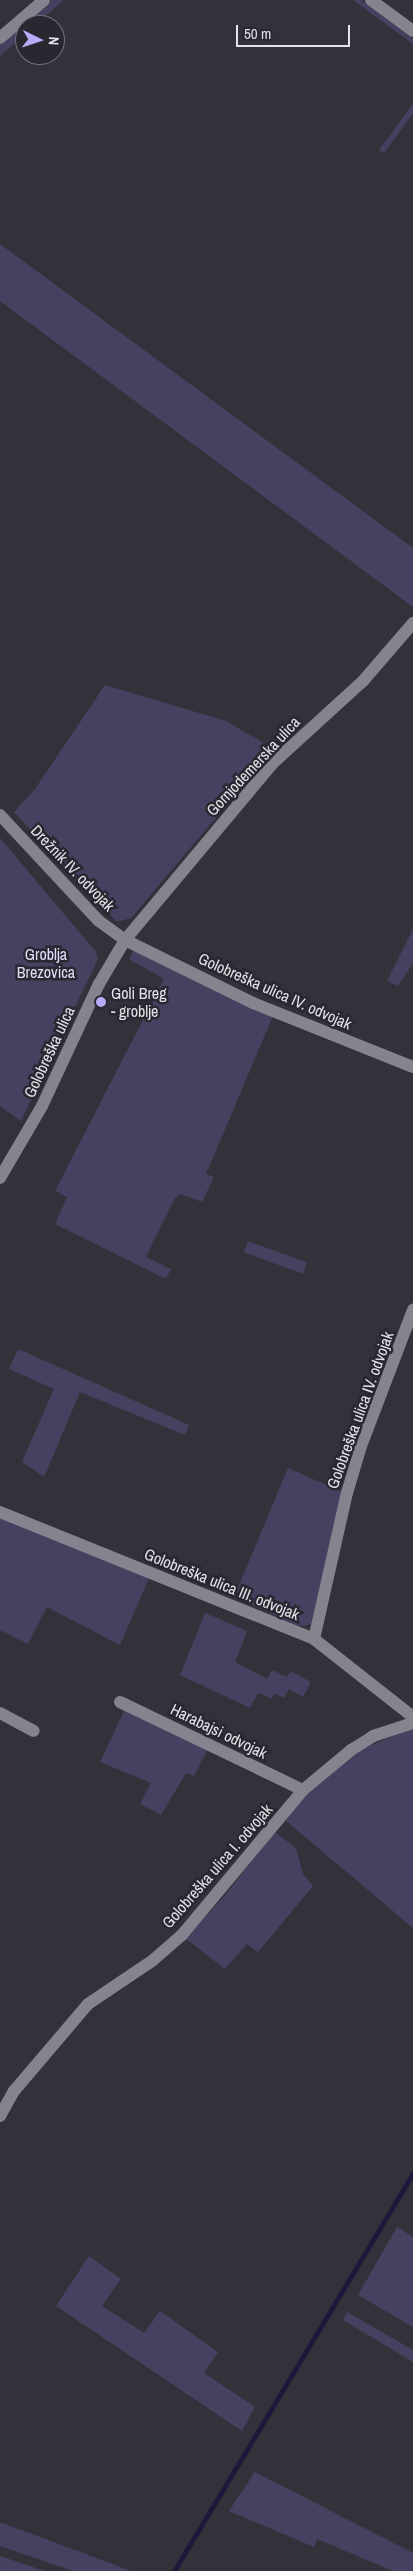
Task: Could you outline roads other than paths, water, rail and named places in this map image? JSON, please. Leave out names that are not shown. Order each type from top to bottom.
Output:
[{"type":"street","points":[[0,38],[44,0]]},
{"type":"street","points":[[371,0],[413,31]]},
{"type":"street","name":"Gornjodemerska ulica","points":[[126,940],[272,764],[363,681],[413,623]]},
{"type":"street","name":"Drežnik IV. odvojak","points":[[0,815],[99,921],[126,940]]},
{"type":"street","name":"Golobreška ulica IV. odvojak","points":[[126,940],[254,1003],[413,1067]]},
{"type":"street","name":"Golobreška ulica","points":[[0,1178],[42,1106],[99,984],[126,940]]},
{"type":"street","name":"Golobreška ulica IV. odvojak","points":[[314,1639],[355,1464],[413,1310]]},
{"type":"street","name":"Golobreška ulica III. odvojak","points":[[0,1512],[314,1639],[413,1717]]},
{"type":"street","name":"Harabajsi odvojak","points":[[120,1702],[304,1790]]},
{"type":"street","points":[[0,1713],[34,1731]]},
{"type":"street","name":"Golobreška ulica I. odvojak","points":[[0,2116],[14,2091],[88,2004],[152,1961],[181,1936],[304,1790],[351,1750],[381,1733],[413,1723]]},
{"type":"waterway","points":[[174,2571],[413,2173]]},
{"type":"place","name":"Goli Breg - groblje","points":[[101,1002]]},
{"type":"park label","name":"Groblja Brezovica","points":[[46,963]]}]
